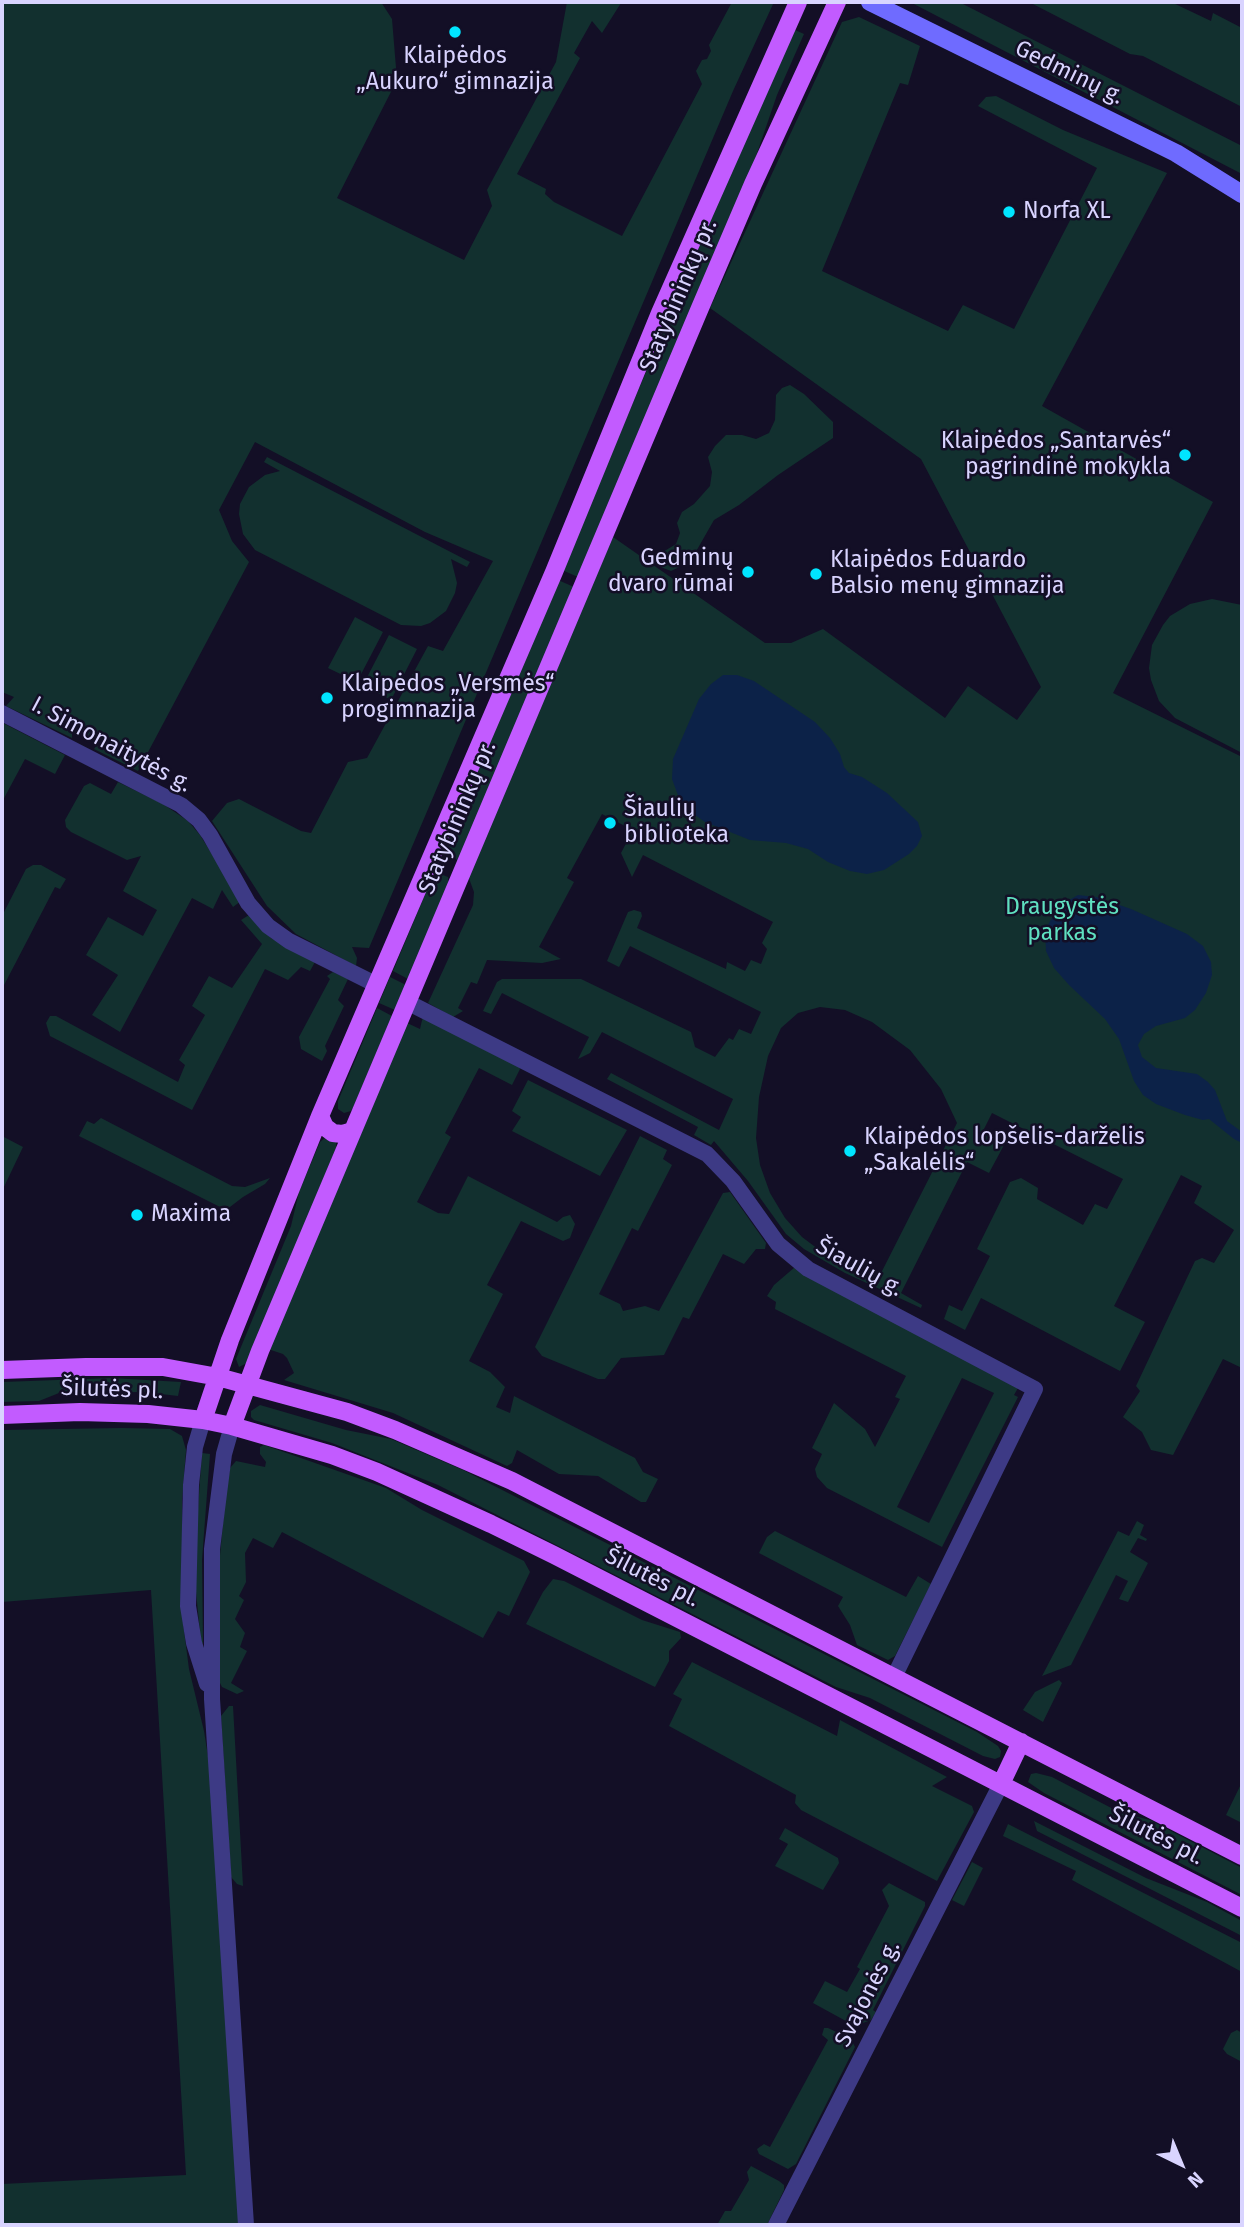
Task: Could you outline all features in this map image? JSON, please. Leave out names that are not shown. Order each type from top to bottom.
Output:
[{"type":"main road","name":"Statybininkų pr.","points":[[203,1420],[230,1340],[320,1116],[554,572],[660,313],[798,2]]},
{"type":"main road","name":"Statybininkų pr.","points":[[232,1426],[246,1385],[352,1131],[747,196],[837,2]]},
{"type":"main road","points":[[431,860],[438,857],[449,859],[456,863],[461,873]]},
{"type":"main road","points":[[320,1116],[332,1133],[352,1131]]},
{"type":"main road","name":"Šilutės pl.","points":[[2,1370],[163,1367],[218,1377],[347,1412],[384,1425],[512,1481],[1242,1856]]},
{"type":"main road","name":"Šilutės pl.","points":[[2,1415],[80,1412],[148,1414],[203,1420],[332,1455],[377,1472],[457,1507],[554,1555],[1242,1908]]},
{"type":"main road","points":[[1001,1784],[1021,1742]]},
{"type":"street","name":"Gedminų g.","points":[[870,2],[1176,153],[1242,194]]},
{"type":"street","name":"I. Simonaitytės g.","points":[[2,713],[181,805],[199,820],[210,835],[248,903],[268,926],[289,941],[377,985]]},
{"type":"street","name":"Šiaulių g.","points":[[407,1002],[707,1154],[733,1181],[778,1244],[808,1269],[1035,1389],[894,1677]]},
{"type":"street","points":[[203,1420],[195,1447],[191,1485],[188,1606],[194,1643],[212,1699]]},
{"type":"street","points":[[232,1426],[224,1454],[212,1549],[212,1699],[246,2225]]},
{"type":"street","name":"Svajonės g.","points":[[776,2225],[1001,1784]]},
{"type":"green space","points":[[2,2],[381,2],[392,19],[397,80],[337,198],[464,260],[492,206],[487,190],[556,62],[567,2],[621,3],[602,33],[592,21],[574,53],[580,58],[517,174],[546,189],[545,194],[554,202],[622,236],[702,84],[696,71],[702,60],[707,59],[711,51],[709,45],[732,2],[774,2],[733,91],[369,948],[352,947],[357,958],[356,966],[296,934],[267,906],[212,821],[227,803],[239,799],[301,831],[311,833],[348,762],[367,758],[428,646],[443,651],[493,561],[425,532],[255,442],[219,510],[232,541],[249,562],[138,771],[94,749],[99,742],[72,728],[72,738],[6,706],[14,697],[2,692]]},
{"type":"green space","points":[[910,2],[959,2],[1242,146],[1242,174]]},
{"type":"green space","points":[[1029,2],[1171,2],[1211,21],[1213,13],[1242,28],[1242,107],[1143,56],[1130,54]]},
{"type":"green space","name":"Draugystės parkas","points":[[859,17],[920,46],[908,85],[900,83],[822,271],[948,331],[963,305],[1014,329],[1097,168],[978,106],[986,97],[996,96],[1063,130],[1167,173],[1042,406],[1213,502],[1113,693],[1242,757],[1242,1368],[1223,1359],[1173,1455],[1151,1450],[1142,1432],[1123,1417],[1140,1391],[1136,1386],[1195,1261],[1202,1258],[1214,1263],[1234,1230],[1194,1203],[1202,1186],[1181,1175],[1114,1306],[1145,1322],[1120,1371],[981,1298],[965,1330],[944,1319],[949,1305],[962,1311],[990,1256],[977,1249],[1010,1182],[1021,1178],[1038,1188],[1037,1199],[1083,1225],[1095,1204],[1107,1209],[1123,1179],[992,1113],[982,1133],[1004,1145],[989,1173],[967,1162],[901,1293],[922,1305],[921,1308],[845,1273],[804,1249],[786,1234],[748,1181],[714,1141],[711,1145],[694,1135],[698,1127],[607,1079],[611,1073],[719,1130],[733,1099],[602,1032],[590,1053],[578,1059],[589,1037],[502,993],[491,1014],[483,1011],[497,982],[502,979],[581,979],[691,1032],[695,1047],[715,1057],[729,1038],[733,1040],[739,1029],[751,1034],[761,1012],[630,946],[619,967],[607,961],[628,912],[634,910],[641,912],[642,916],[637,928],[726,969],[727,962],[745,971],[751,960],[761,964],[767,949],[762,943],[773,922],[643,855],[632,877],[621,853],[632,832],[623,825],[602,814],[567,878],[574,882],[539,947],[561,959],[542,963],[487,960],[477,984],[471,982],[458,1008],[463,1011],[453,1017],[428,1003],[473,905],[474,892],[467,873],[613,537],[765,643],[791,643],[823,629],[945,718],[968,686],[1017,720],[1041,687],[921,459],[710,308],[842,22]],"holes":[[[820,1007],[845,1010],[872,1022],[910,1050],[941,1089],[957,1123],[877,1281],[822,1252],[802,1237],[785,1218],[770,1193],[760,1165],[756,1138],[759,1097],[768,1056],[781,1028],[798,1013]]]},
{"type":"green space","points":[[795,30],[804,34],[777,95],[755,159],[578,577],[562,570],[739,153]]},
{"type":"green space","points":[[790,385],[804,394],[833,422],[833,438],[714,520],[690,562],[671,571],[658,566],[658,555],[676,544],[680,533],[677,523],[682,512],[694,504],[710,486],[712,472],[708,457],[715,446],[726,435],[742,435],[756,439],[769,433],[775,420],[776,395],[782,388]]},
{"type":"green space","points":[[267,457],[470,562],[467,567],[451,559],[457,583],[446,611],[421,626],[401,625],[255,550],[243,534],[240,504],[249,487],[265,475],[280,471],[264,462]]},
{"type":"green space","points":[[558,580],[574,587],[458,861],[451,854],[442,854]]},
{"type":"green space","points":[[1212,599],[1242,605],[1242,753],[1175,718],[1159,701],[1151,680],[1149,668],[1152,645],[1163,625],[1170,616],[1190,604]]},
{"type":"green space","points":[[355,617],[383,632],[357,682],[328,668]]},
{"type":"green space","points":[[389,635],[417,649],[391,700],[363,685]]},
{"type":"green space","points":[[3,723],[65,755],[55,774],[25,759],[2,802]]},
{"type":"green space","points":[[118,782],[163,804],[188,821],[200,835],[241,901],[233,907],[222,890],[213,909],[192,898],[120,1032],[92,1015],[118,975],[86,955],[108,917],[143,936],[157,910],[123,891],[141,856],[127,860],[71,832],[66,827],[65,820],[84,786],[90,783],[111,794]]},
{"type":"green space","points":[[41,865],[66,879],[60,889],[55,887],[2,989],[2,916],[26,869]]},
{"type":"green space","points":[[438,873],[448,877],[448,885],[408,979],[393,971],[432,878]]},
{"type":"green space","points":[[249,915],[271,938],[315,962],[310,971],[301,967],[288,980],[265,969],[192,1110],[50,1036],[46,1023],[50,1016],[56,1016],[178,1082],[185,1065],[179,1060],[205,1015],[192,1006],[209,976],[232,988],[262,944],[241,920]]},
{"type":"green space","points":[[333,972],[348,979],[338,1000],[344,1006],[325,1046],[327,1051],[322,1061],[301,1049],[299,1037],[330,979],[327,976]]},
{"type":"green space","points":[[390,977],[406,985],[395,1010],[379,1003]]},
{"type":"green space","points":[[377,1008],[392,1016],[353,1108],[344,1113],[338,1109],[338,1101]]},
{"type":"green space","points":[[423,1016],[518,1065],[520,1069],[512,1085],[479,1068],[445,1133],[451,1137],[417,1202],[438,1213],[449,1214],[468,1176],[557,1222],[570,1215],[575,1224],[570,1238],[563,1241],[521,1221],[487,1285],[503,1294],[469,1361],[490,1372],[505,1387],[496,1407],[510,1413],[514,1396],[635,1458],[643,1472],[658,1479],[646,1502],[641,1502],[598,1476],[559,1474],[517,1450],[512,1463],[507,1466],[393,1413],[284,1380],[294,1373],[287,1358],[268,1349],[405,1022],[420,1029]]},
{"type":"green space","points":[[528,1080],[627,1130],[600,1176],[512,1131],[521,1117],[512,1111]]},
{"type":"green space","points":[[101,1118],[232,1186],[245,1187],[270,1178],[226,1210],[79,1136],[87,1121],[94,1124]]},
{"type":"green space","points":[[2,1136],[23,1147],[2,1191]]},
{"type":"green space","points":[[640,1136],[667,1150],[663,1159],[672,1165],[638,1231],[632,1228],[599,1294],[620,1304],[623,1311],[645,1306],[659,1311],[723,1193],[730,1192],[766,1243],[765,1249],[756,1249],[744,1264],[723,1254],[689,1319],[683,1317],[664,1355],[621,1358],[605,1379],[598,1379],[542,1356],[535,1347]]},
{"type":"green space","points":[[326,1137],[336,1141],[336,1148],[247,1363],[239,1367],[236,1359],[291,1226],[299,1192],[320,1142]]},
{"type":"green space","points":[[795,1267],[1018,1388],[1014,1395],[1018,1397],[942,1547],[827,1488],[817,1477],[815,1469],[822,1454],[812,1448],[834,1403],[865,1429],[875,1447],[900,1399],[895,1397],[906,1376],[775,1309],[776,1302],[767,1296],[774,1285]],"holes":[[[962,1378],[994,1393],[929,1523],[897,1507]]]},
{"type":"green space","points":[[112,1378],[181,1382],[178,1396],[144,1392],[59,1393],[39,1401],[2,1402],[2,1382]]},
{"type":"green space","points":[[260,1405],[346,1430],[391,1439],[463,1470],[977,1732],[998,1746],[1000,1757],[995,1759],[983,1756],[870,1698],[836,1687],[438,1485],[332,1443],[254,1420],[251,1411]]},
{"type":"green space","points":[[170,1429],[182,1436],[186,1450],[182,1501],[183,1623],[189,1669],[210,1769],[239,2225],[2,2225],[2,2184],[186,2175],[151,1590],[2,1602],[2,1430]]},
{"type":"green space","points":[[264,1445],[386,1488],[422,1510],[524,1561],[530,1572],[509,1616],[498,1611],[483,1638],[282,1532],[273,1548],[253,1538],[245,1553],[246,1582],[239,1596],[244,1600],[235,1619],[245,1633],[240,1647],[247,1651],[231,1683],[244,1691],[237,1694],[222,1687],[219,1566],[226,1491],[230,1468],[236,1461],[265,1467],[266,1462],[260,1454],[260,1447]]},
{"type":"green space","points":[[202,1453],[210,1454],[202,1560],[203,1644],[196,1592],[195,1549]]},
{"type":"green space","points":[[1137,1521],[1144,1525],[1140,1535],[1147,1539],[1138,1538],[1130,1552],[1148,1563],[1128,1602],[1119,1599],[1128,1581],[1116,1575],[1071,1665],[1042,1676],[1118,1531],[1129,1536]]},
{"type":"green space","points":[[775,1531],[906,1597],[918,1576],[931,1584],[895,1656],[888,1660],[857,1645],[850,1625],[838,1606],[843,1597],[759,1553],[767,1537]]},
{"type":"green space","points":[[553,1579],[564,1581],[642,1620],[680,1632],[681,1638],[669,1651],[669,1661],[655,1687],[526,1624]]},
{"type":"green space","points":[[692,1662],[837,1736],[840,1720],[947,1777],[932,1786],[972,1806],[974,1812],[937,1881],[801,1810],[795,1803],[796,1795],[669,1726],[682,1699],[673,1694]]},
{"type":"green space","points":[[1059,1680],[1062,1683],[1043,1722],[1023,1710],[1035,1692]]},
{"type":"green space","points":[[229,1706],[233,1706],[243,1886],[231,1877],[221,1716]]},
{"type":"green space","points":[[1031,1774],[1052,1777],[1119,1812],[1150,1820],[1242,1868],[1242,1895],[1044,1793],[1028,1782]]},
{"type":"green space","points":[[1242,1782],[1242,1823],[1226,1815]]},
{"type":"green space","points":[[1034,1821],[1146,1878],[1207,1902],[1242,1921],[1242,1936],[1037,1831]]},
{"type":"green space","points":[[1008,1824],[1242,1943],[1242,1972],[1072,1880],[1076,1871],[1003,1836]]},
{"type":"green space","points":[[785,1828],[838,1858],[839,1863],[823,1890],[775,1866],[788,1844],[779,1839]]},
{"type":"green space","points":[[972,1862],[983,1868],[964,1906],[952,1900]]},
{"type":"green space","points":[[889,1883],[925,1902],[925,1906],[873,2010],[876,2012],[871,2020],[855,2026],[813,2003],[825,1981],[847,1992],[889,1906],[882,1890]]},
{"type":"green space","points":[[824,2028],[851,2039],[855,2047],[796,2164],[788,2169],[759,2154],[757,2149],[764,2144],[770,2147],[828,2040],[822,2035]]},
{"type":"green space","points":[[1237,2030],[1242,2033],[1242,2062],[1223,2049],[1231,2033]]},
{"type":"green space","points":[[751,2166],[784,2185],[767,2225],[717,2225],[725,2211],[731,2211],[749,2180],[747,2172]]},
{"type":"water","points":[[723,675],[737,675],[754,681],[815,722],[830,738],[849,773],[862,777],[887,793],[918,822],[922,836],[917,846],[884,870],[867,874],[850,871],[828,862],[808,849],[786,843],[750,840],[705,822],[692,813],[679,798],[672,779],[673,759],[699,699],[711,684]]},
{"type":"water","points":[[1078,895],[1096,897],[1131,909],[1187,934],[1203,946],[1211,962],[1212,975],[1206,993],[1195,1010],[1185,1018],[1156,1026],[1144,1034],[1138,1045],[1142,1057],[1156,1068],[1197,1074],[1208,1082],[1215,1090],[1227,1121],[1242,1132],[1242,1143],[1209,1119],[1185,1115],[1156,1104],[1143,1095],[1134,1081],[1119,1039],[1105,1019],[1054,968],[1046,951],[1045,930],[1059,906]]},
{"type":"place","name":"Klaipėdos „Aukuro“ gimnazija","points":[[455,32]]},
{"type":"place","name":"Norfa XL","points":[[1009,212]]},
{"type":"place","name":"Klaipėdos „Santarvės“ pagrindinė mokykla","points":[[1185,455]]},
{"type":"place","name":"Gedminų dvaro rūmai","points":[[748,572]]},
{"type":"place","name":"Klaipėdos Eduardo Balsio menų gimnazija","points":[[816,574]]},
{"type":"place","name":"Klaipėdos „Versmės“ progimnazija","points":[[327,698]]},
{"type":"place","name":"Šiaulių biblioteka","points":[[610,823]]},
{"type":"place","name":"Klaipėdos lopšelis-darželis „Sakalėlis“","points":[[850,1151]]},
{"type":"place","name":"Maxima","points":[[137,1215]]}]
